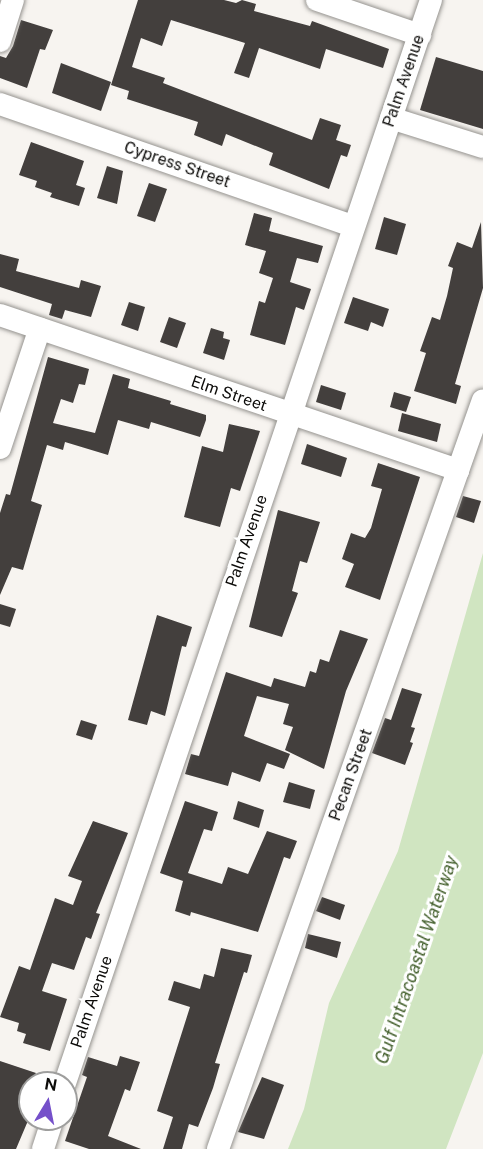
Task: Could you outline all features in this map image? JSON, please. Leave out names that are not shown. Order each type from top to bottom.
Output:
[{"type":"street","points":[[0,41],[14,0]]},
{"type":"street","points":[[317,0],[420,35]]},
{"type":"street","name":"Palm Avenue","points":[[69,1071],[431,0]]},
{"type":"street","name":"Cypress Street","points":[[0,104],[354,226]]},
{"type":"street","points":[[392,118],[483,147]]},
{"type":"street","name":"Elm Street","points":[[0,315],[289,416],[459,470]]},
{"type":"street","points":[[0,448],[40,328]]},
{"type":"street","name":"Pecan Street","points":[[218,1149],[483,400]]},
{"type":"street","points":[[43,1149],[49,1131]]},
{"type":"water","name":"Gulf Intracoastal Waterway","points":[[483,553],[483,1053],[446,1149],[288,1149],[304,1109],[329,1003],[398,851]]},
{"type":"building","points":[[138,0],[224,0],[236,3],[242,0],[256,4],[254,11],[310,26],[312,21],[389,49],[383,68],[326,49],[320,69],[259,48],[249,78],[234,73],[245,43],[171,20],[162,46],[141,38],[132,67],[165,78],[163,83],[312,140],[320,118],[341,125],[336,140],[351,145],[347,157],[341,155],[329,189],[269,165],[273,153],[226,134],[222,146],[194,135],[198,122],[127,99],[129,91],[111,85]]},
{"type":"building","points":[[21,20],[53,30],[45,50],[40,49],[27,88],[0,78],[0,56],[6,58],[13,46]]},
{"type":"building","points":[[436,57],[483,71],[483,129],[420,110]]},
{"type":"building","points":[[61,63],[111,82],[101,111],[52,93]]},
{"type":"building","points":[[31,142],[84,161],[76,185],[85,188],[79,206],[50,197],[52,193],[35,187],[37,181],[19,175]]},
{"type":"building","points":[[107,166],[123,171],[117,204],[97,198]]},
{"type":"building","points":[[149,183],[167,189],[155,222],[137,216]]},
{"type":"building","points":[[254,213],[272,218],[269,231],[323,246],[318,263],[297,258],[290,282],[311,289],[304,310],[296,307],[285,345],[250,335],[259,301],[265,303],[273,278],[259,273],[266,251],[245,245]]},
{"type":"building","points":[[384,217],[406,224],[397,255],[375,249]]},
{"type":"building","points":[[481,222],[483,288],[455,384],[461,386],[456,404],[414,391],[426,353],[420,351],[432,317],[440,320],[447,296],[453,268],[448,266],[457,242],[472,248]]},
{"type":"building","points":[[0,254],[19,259],[16,271],[79,288],[81,280],[101,286],[91,317],[65,310],[62,319],[49,315],[52,304],[0,287]]},
{"type":"building","points":[[353,297],[389,309],[383,327],[371,322],[368,331],[344,323]]},
{"type":"building","points":[[129,302],[145,307],[138,331],[121,325]]},
{"type":"building","points":[[169,317],[186,323],[177,348],[160,342]]},
{"type":"building","points":[[211,328],[224,332],[223,338],[230,340],[224,360],[203,353]]},
{"type":"building","points":[[48,357],[89,369],[85,385],[79,384],[73,403],[61,399],[53,423],[95,433],[113,374],[130,379],[128,388],[206,415],[206,420],[200,437],[151,422],[149,429],[118,420],[108,455],[65,442],[63,450],[47,445],[31,501],[42,505],[23,570],[12,567],[0,595],[0,513],[6,494],[10,495]]},
{"type":"building","points":[[321,385],[346,393],[341,410],[316,402]]},
{"type":"building","points":[[394,392],[411,397],[406,412],[390,407]]},
{"type":"building","points":[[402,413],[441,424],[437,442],[398,431]]},
{"type":"building","points":[[229,424],[260,431],[240,491],[231,488],[220,527],[184,517],[202,446],[223,452]]},
{"type":"building","points":[[307,444],[347,458],[341,477],[301,464]]},
{"type":"building","points":[[378,463],[420,477],[380,600],[345,587],[354,564],[342,559],[351,533],[365,538],[371,528],[382,489],[371,486]]},
{"type":"building","points":[[463,496],[481,501],[474,523],[456,517]]},
{"type":"building","points":[[278,510],[320,522],[307,563],[300,561],[292,591],[298,593],[282,637],[249,627]]},
{"type":"building","points":[[0,604],[16,609],[10,627],[0,624]]},
{"type":"building","points":[[157,615],[192,627],[186,647],[182,646],[165,716],[151,711],[147,725],[128,720]]},
{"type":"building","points":[[340,630],[368,639],[346,691],[324,769],[285,750],[293,727],[283,724],[289,704],[257,696],[244,736],[290,754],[284,769],[267,763],[260,782],[232,772],[228,786],[185,774],[191,754],[199,756],[226,672],[271,687],[274,678],[305,687],[310,671],[316,673],[320,659],[329,662]]},
{"type":"building","points":[[402,688],[422,694],[411,727],[415,728],[410,742],[413,743],[405,765],[372,753],[385,718],[391,720]]},
{"type":"building","points":[[81,720],[97,725],[92,740],[76,735]]},
{"type":"building","points":[[289,782],[315,790],[310,809],[283,802]]},
{"type":"building","points":[[185,801],[218,812],[212,831],[204,829],[188,873],[222,884],[228,867],[248,874],[267,831],[297,841],[290,859],[284,857],[258,932],[191,912],[190,916],[175,911],[183,881],[160,873]]},
{"type":"building","points":[[238,801],[264,810],[259,828],[233,819]]},
{"type":"building","points":[[93,821],[128,833],[96,913],[100,914],[91,939],[86,937],[74,970],[52,963],[42,991],[67,999],[50,1051],[23,1043],[26,1034],[17,1031],[19,1023],[0,1017],[19,966],[30,970],[55,898],[73,905],[82,881],[68,876]]},
{"type":"building","points":[[322,897],[345,905],[340,920],[316,911]]},
{"type":"building","points":[[308,934],[341,942],[337,958],[305,948]]},
{"type":"building","points":[[221,948],[252,955],[247,973],[244,972],[215,1063],[220,1064],[198,1127],[189,1124],[182,1149],[163,1149],[173,1117],[157,1111],[190,1007],[168,1000],[174,981],[200,989],[204,974],[214,977]]},
{"type":"building","points":[[120,1056],[140,1062],[130,1091],[125,1089],[108,1136],[141,1149],[89,1149],[65,1141],[68,1131],[78,1131],[78,1103],[87,1077],[82,1075],[88,1057],[117,1066]]},
{"type":"building","points":[[0,1061],[30,1071],[18,1071],[18,1131],[24,1131],[16,1149],[0,1149]]},
{"type":"building","points":[[262,1077],[284,1085],[264,1139],[238,1132]]}]
